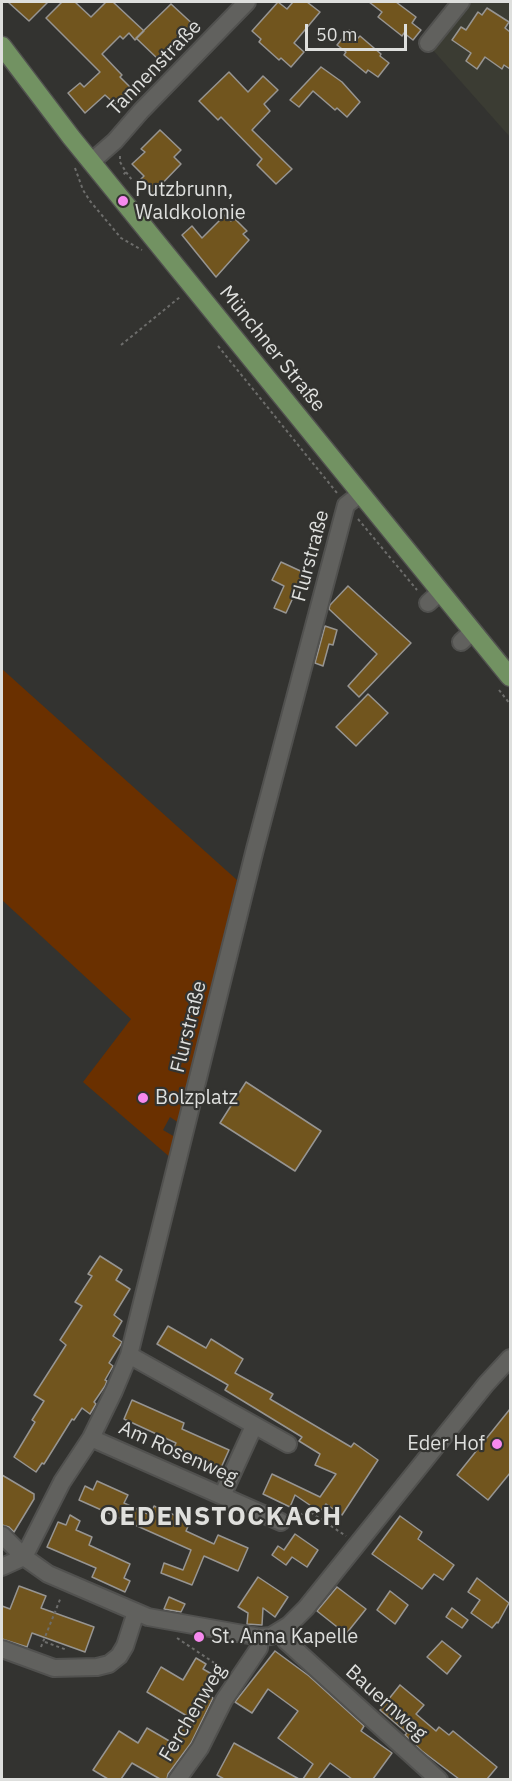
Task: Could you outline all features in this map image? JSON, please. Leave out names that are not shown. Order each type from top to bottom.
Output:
[{"type":"main road","name":"Münchner Straße","points":[[2,46],[353,499],[467,637],[510,677]]},
{"type":"street","name":"Tannenstraße","points":[[91,162],[115,141],[141,111],[247,2]]},
{"type":"street","points":[[428,43],[461,2]]},
{"type":"street","name":"Flurstraße","points":[[24,1557],[62,1482],[91,1438],[129,1355],[255,849],[353,499]]},
{"type":"street","points":[[129,1355],[288,1444]]},
{"type":"street","points":[[2,1535],[24,1557],[48,1574],[136,1612],[158,1620],[261,1637],[271,1636],[281,1631],[306,1608],[486,1384],[510,1358]]},
{"type":"street","points":[[222,1496],[254,1426]]},
{"type":"street","name":"Am Rosenweg","points":[[91,1438],[281,1522]]},
{"type":"street","points":[[2,1567],[24,1557]]},
{"type":"street","points":[[2,1648],[54,1668],[97,1667],[109,1664],[119,1656],[125,1646],[136,1612]]},
{"type":"street","name":"Bauernweg","points":[[281,1631],[286,1641],[439,1779]]},
{"type":"street","name":"Ferchenweg","points":[[177,1779],[200,1748],[224,1700],[259,1648],[261,1637]]},
{"type":"path","points":[[72,163],[83,190],[121,238],[137,246],[148,258]]},
{"type":"path","points":[[126,172],[132,180]]},
{"type":"path","points":[[122,345],[180,297]]},
{"type":"path","points":[[216,342],[353,499]]},
{"type":"path","points":[[281,1522],[310,1512],[348,1538]]},
{"type":"path","points":[[36,1661],[66,1582]]},
{"type":"path","points":[[175,1637],[238,1679]]},
{"type":"path","points":[[43,1641],[67,1650]]},
{"type":"shaded area","points":[[468,2],[510,2],[510,137],[432,49]]},
{"type":"shaded area","points":[[2,669],[237,880],[179,1123],[170,1117],[163,1130],[175,1137],[172,1159],[83,1082],[131,1019],[2,900]]},
{"type":"building","points":[[8,2],[48,2],[29,21]]},
{"type":"building","points":[[62,2],[75,2],[91,17],[106,2],[113,2],[144,31],[135,40],[129,33],[123,39],[120,36],[102,54],[131,88],[115,104],[105,95],[85,113],[68,93],[80,83],[84,87],[100,72],[46,18]]},
{"type":"building","points":[[278,2],[287,9],[293,2],[307,2],[320,12],[294,43],[304,52],[291,67],[281,58],[279,60],[259,42],[261,39],[252,31]]},
{"type":"building","points":[[369,2],[396,2],[416,17],[412,23],[421,30],[413,40],[404,33],[402,36],[378,17],[382,12]]},
{"type":"building","points":[[171,4],[197,28],[178,47],[175,45],[160,61],[136,38]]},
{"type":"building","points":[[487,8],[509,22],[505,28],[510,32],[510,69],[504,65],[502,69],[485,57],[477,69],[466,61],[471,53],[452,40],[461,27],[466,30],[478,12],[482,15]]},
{"type":"building","points":[[349,30],[358,38],[360,36],[389,63],[378,77],[368,70],[366,73],[344,55],[346,52],[337,45]]},
{"type":"building","points":[[321,67],[342,82],[360,102],[347,117],[313,91],[299,107],[290,100]]},
{"type":"building","points":[[229,72],[248,92],[263,76],[278,90],[264,104],[270,111],[252,130],[292,169],[276,184],[257,165],[262,159],[221,117],[218,120],[199,101]]},
{"type":"building","points":[[160,130],[181,150],[174,157],[181,164],[153,193],[140,180],[144,176],[132,164],[145,152],[141,149]]},
{"type":"building","points":[[225,215],[231,221],[234,218],[247,231],[243,234],[249,240],[216,277],[182,235],[192,226],[202,238]]},
{"type":"building","points":[[281,562],[307,574],[299,593],[296,591],[286,613],[274,608],[284,586],[272,580]]},
{"type":"building","points":[[348,586],[411,643],[359,697],[348,686],[377,654],[329,609]]},
{"type":"building","points":[[325,626],[337,630],[333,645],[329,644],[323,666],[315,663]]},
{"type":"building","points":[[368,694],[388,713],[356,746],[336,727]]},
{"type":"building","points":[[246,1082],[321,1131],[295,1171],[220,1123]]},
{"type":"building","points":[[100,1256],[122,1270],[116,1280],[130,1289],[114,1315],[122,1321],[113,1336],[122,1342],[109,1363],[113,1366],[90,1414],[82,1408],[74,1420],[72,1419],[44,1464],[42,1463],[36,1472],[14,1457],[35,1422],[32,1420],[44,1401],[34,1395],[66,1345],[60,1340],[82,1306],[75,1302],[92,1276],[88,1274]]},
{"type":"building","points":[[168,1326],[206,1348],[211,1339],[243,1359],[235,1373],[273,1394],[270,1399],[351,1447],[354,1443],[378,1460],[342,1515],[326,1504],[320,1512],[295,1495],[290,1507],[263,1494],[272,1474],[320,1497],[336,1474],[315,1465],[320,1454],[299,1441],[302,1437],[225,1390],[228,1385],[157,1344]]},
{"type":"building","points":[[132,1400],[184,1423],[182,1429],[229,1450],[220,1470],[173,1449],[176,1443],[124,1419]]},
{"type":"building","name":"Eder Hof","points":[[510,1409],[510,1473],[488,1500],[457,1475]]},
{"type":"building","points":[[2,1475],[34,1494],[34,1499],[14,1532],[2,1525]]},
{"type":"building","points":[[97,1481],[128,1495],[124,1503],[150,1515],[154,1506],[190,1522],[186,1531],[214,1544],[218,1535],[248,1548],[238,1571],[204,1556],[192,1585],[161,1573],[164,1563],[183,1570],[191,1550],[79,1500],[85,1486],[93,1490]]},
{"type":"building","points":[[70,1515],[80,1521],[76,1530],[92,1537],[89,1545],[130,1564],[124,1578],[130,1581],[125,1592],[92,1577],[96,1568],[47,1547],[58,1522],[66,1525]]},
{"type":"building","points":[[400,1516],[422,1532],[418,1539],[454,1565],[443,1580],[434,1574],[422,1589],[372,1554]]},
{"type":"building","points":[[295,1534],[318,1550],[307,1567],[292,1557],[286,1565],[272,1555],[278,1546],[284,1550]]},
{"type":"building","points":[[258,1577],[288,1597],[275,1617],[263,1608],[262,1625],[247,1624],[248,1613],[238,1607]]},
{"type":"building","points":[[477,1578],[509,1603],[498,1623],[492,1628],[471,1613],[480,1600],[468,1592]]},
{"type":"building","points":[[19,1586],[46,1596],[41,1608],[94,1627],[85,1652],[32,1633],[27,1647],[2,1639],[2,1606],[10,1609]]},
{"type":"building","points":[[337,1587],[366,1609],[346,1634],[317,1611]]},
{"type":"building","points":[[390,1591],[408,1605],[395,1624],[377,1610]]},
{"type":"building","points":[[169,1597],[185,1604],[181,1612],[164,1609]]},
{"type":"building","points":[[452,1608],[468,1620],[462,1628],[446,1617]]},
{"type":"building","points":[[442,1641],[461,1656],[447,1674],[427,1657]]},
{"type":"building","points":[[275,1651],[309,1676],[364,1726],[361,1731],[392,1753],[373,1779],[352,1779],[330,1763],[318,1779],[303,1779],[313,1764],[278,1738],[298,1711],[268,1689],[252,1713],[235,1702]]},
{"type":"building","points":[[196,1658],[206,1664],[203,1669],[217,1677],[207,1694],[213,1698],[191,1743],[168,1774],[167,1779],[160,1779],[132,1763],[121,1779],[108,1779],[93,1770],[119,1731],[138,1743],[147,1728],[171,1742],[187,1716],[147,1692],[161,1667],[183,1680]]},
{"type":"building","points":[[400,1685],[424,1705],[416,1714],[436,1731],[439,1727],[449,1735],[453,1731],[497,1767],[487,1779],[459,1779],[422,1751],[405,1735],[407,1733],[380,1710]]},
{"type":"building","points":[[234,1743],[299,1779],[224,1779],[217,1775]]},
{"type":"place","name":"Putzbrunn, Waldkolonie","points":[[123,201]]},
{"type":"place","name":"Bolzplatz","points":[[143,1098]]},
{"type":"place","name":"Eder Hof","points":[[497,1444]]},
{"type":"place","name":"St. Anna Kapelle","points":[[199,1637]]},
{"type":"district","name":"OEDENSTOCKACH","points":[[221,1517]]}]
